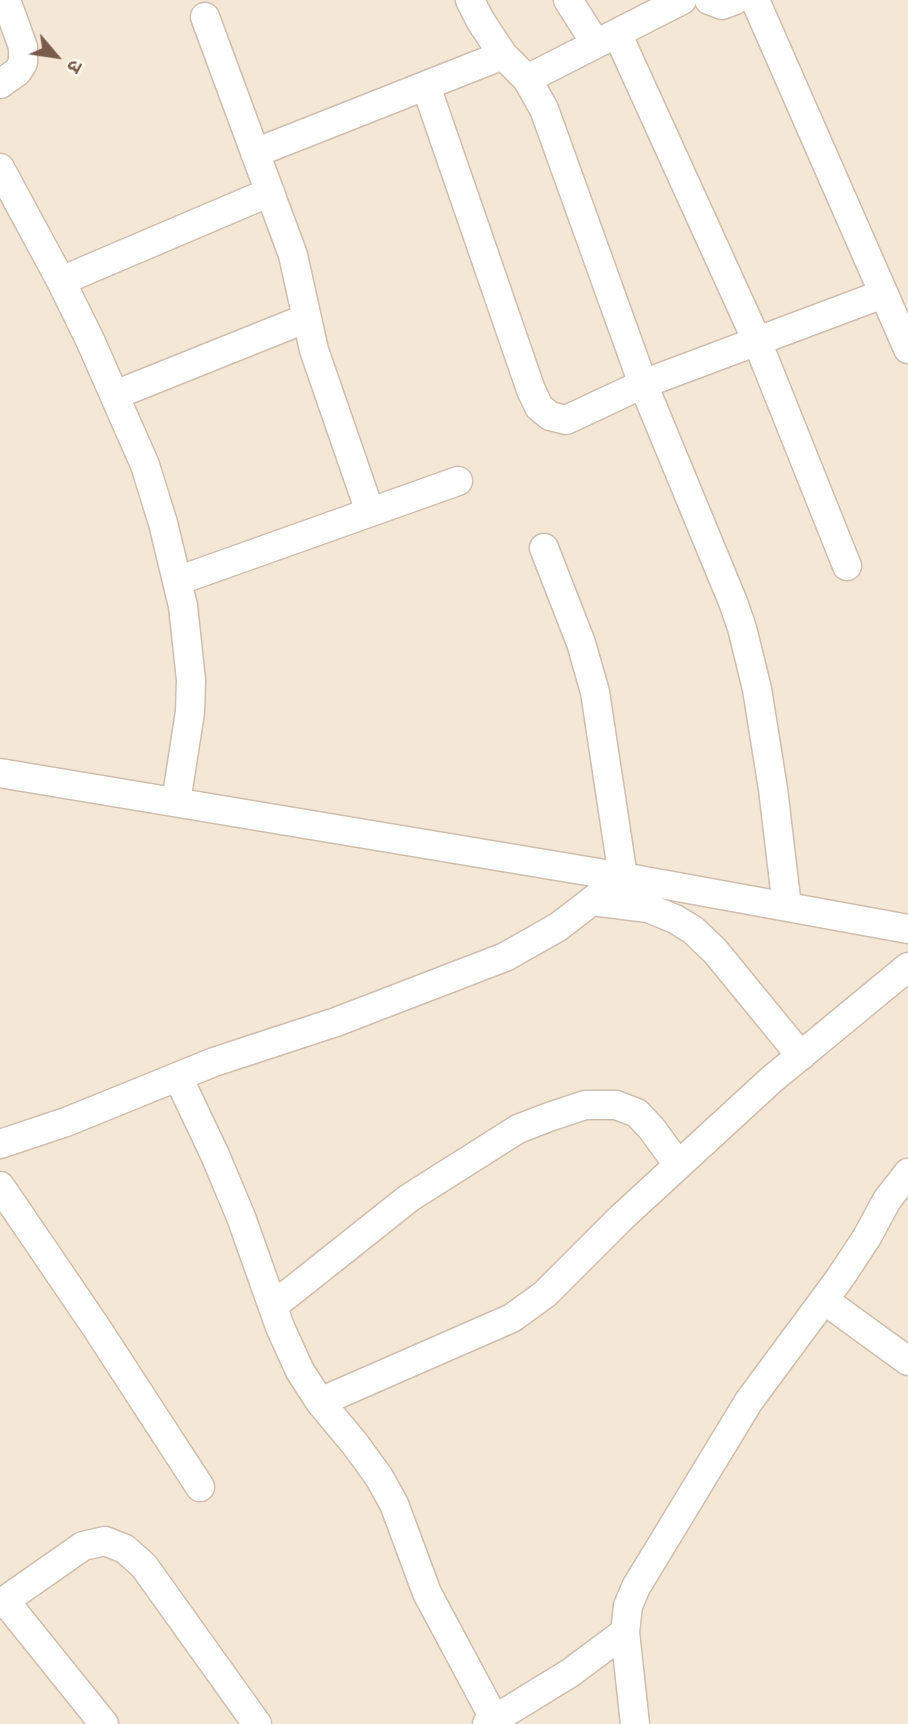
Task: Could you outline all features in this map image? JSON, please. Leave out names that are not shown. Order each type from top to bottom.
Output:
[{"type":"street","points":[[0,84],[18,72],[23,63],[23,47],[10,41],[6,0]]},
{"type":"street","points":[[470,0],[503,55],[527,79],[544,110],[643,384],[733,602],[757,689],[773,789],[787,907]]},
{"type":"street","points":[[568,0],[606,39],[757,341],[847,566]]},
{"type":"street","points":[[527,79],[682,0]]},
{"type":"street","points":[[709,0],[722,5],[735,0]]},
{"type":"street","points":[[755,0],[908,349]]},
{"type":"street","points":[[205,17],[293,255],[314,350],[370,512]]},
{"type":"street","points":[[255,153],[503,55]]},
{"type":"street","points":[[426,86],[538,407],[550,416],[566,420],[643,384],[883,293]]},
{"type":"street","points":[[0,168],[61,281],[115,395],[145,465],[163,523],[183,606],[191,680],[190,712],[176,802]]},
{"type":"street","points":[[61,281],[270,192]]},
{"type":"street","points":[[115,395],[307,318]]},
{"type":"street","points":[[177,581],[458,481]]},
{"type":"street","points":[[544,548],[581,643],[595,692],[623,877]]},
{"type":"street","points":[[0,773],[623,877],[908,929]]},
{"type":"street","points":[[0,1144],[66,1122],[214,1062],[336,1022],[505,957],[558,927],[623,877]]},
{"type":"street","points":[[592,901],[648,908],[693,930],[715,951],[801,1056]]},
{"type":"street","points":[[320,1402],[512,1318],[545,1294],[622,1217],[771,1080],[908,967]]},
{"type":"street","points":[[178,1077],[241,1217],[280,1327],[300,1371],[320,1402],[379,1477],[389,1495],[427,1593],[491,1722],[560,1679],[625,1633]]},
{"type":"street","points":[[272,1306],[409,1198],[518,1129],[550,1117],[585,1105],[616,1105],[637,1113],[678,1166]]},
{"type":"street","points":[[635,1724],[625,1633],[628,1605],[636,1587],[748,1401],[840,1278],[867,1237],[887,1199],[908,1173]]},
{"type":"street","points":[[0,1186],[96,1327],[200,1488]]},
{"type":"street","points":[[824,1300],[908,1361]]},
{"type":"street","points":[[104,1724],[2,1602],[83,1546],[105,1542],[125,1549],[144,1566],[257,1724]]},
{"type":"shaded area","points":[[0,0],[908,0],[908,1724],[0,1724]]}]
